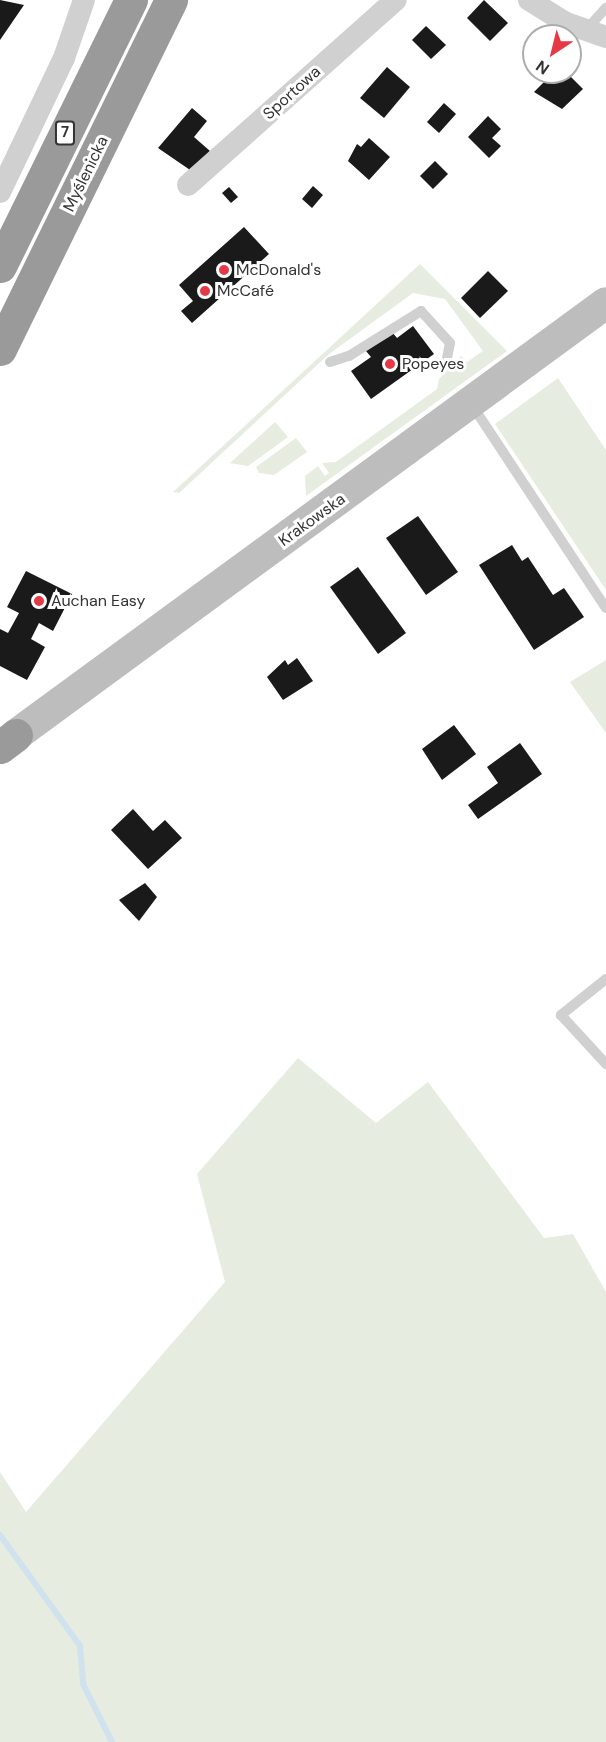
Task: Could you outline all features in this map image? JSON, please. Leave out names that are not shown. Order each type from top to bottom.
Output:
[{"type":"highway","name":"7","points":[[0,266],[131,0]]},
{"type":"highway","name":"Myślenicka","points":[[0,349],[171,0]]},
{"type":"street","points":[[0,192],[64,58],[84,0]]},
{"type":"street","name":"Sportowa","points":[[188,185],[396,0]]},
{"type":"street","points":[[529,0],[596,34]]},
{"type":"street","name":"Krakowska","points":[[8,741],[606,303]]},
{"type":"lane","points":[[596,34],[606,8]]},
{"type":"lane","points":[[330,362],[349,357],[421,311],[450,343],[446,363]]},
{"type":"lane","points":[[470,403],[606,608]]},
{"type":"lane","points":[[606,979],[561,1015],[606,1064]]},
{"type":"shaded area","points":[[420,264],[507,351],[306,496],[305,476],[318,466],[325,476],[329,473],[322,463],[336,462],[437,389],[439,379],[461,356],[467,362],[483,351],[445,299],[413,293],[329,354],[179,493],[173,492]]},
{"type":"shaded area","points":[[558,378],[606,450],[606,590],[495,424]]},
{"type":"shaded area","points":[[275,422],[288,437],[248,466],[230,463]]},
{"type":"shaded area","points":[[296,438],[307,452],[274,475],[259,473],[256,467]]},
{"type":"shaded area","points":[[606,660],[606,733],[570,682]]},
{"type":"shaded area","points":[[298,1058],[376,1123],[428,1082],[544,1238],[573,1234],[606,1292],[606,1742],[0,1742],[0,1472],[26,1512],[225,1282],[197,1174]]},
{"type":"building","points":[[0,0],[24,5],[0,40]]},
{"type":"building","points":[[484,0],[508,23],[490,41],[467,18]]},
{"type":"building","points":[[426,26],[446,45],[431,59],[412,40]]},
{"type":"building","points":[[387,67],[410,87],[384,118],[360,98]]},
{"type":"building","points":[[542,84],[578,84],[583,89],[562,109],[534,92]]},
{"type":"building","points":[[444,103],[456,114],[439,133],[427,122]]},
{"type":"building","points":[[192,108],[207,121],[194,137],[210,151],[193,172],[158,148]]},
{"type":"building","points":[[488,116],[501,129],[492,138],[501,146],[489,158],[468,137]]},
{"type":"building","points":[[369,138],[390,157],[369,180],[348,161],[357,144],[361,147]]},
{"type":"building","points":[[435,161],[448,174],[433,189],[420,176]]},
{"type":"building","points":[[313,186],[323,195],[312,208],[302,199]]},
{"type":"building","points":[[229,187],[238,197],[231,203],[222,193]]},
{"type":"building","name":"McDonald's","points":[[244,227],[269,254],[192,323],[181,311],[193,301],[179,285]]},
{"type":"building","points":[[488,271],[508,291],[480,318],[461,298]]},
{"type":"building","name":"Popeyes","points":[[413,326],[434,354],[371,399],[351,371],[371,357],[366,351],[392,332],[397,338]]},
{"type":"building","points":[[418,516],[458,572],[426,595],[386,538]]},
{"type":"building","points":[[512,545],[522,561],[528,557],[553,595],[564,588],[584,617],[534,650],[479,565]]},
{"type":"building","points":[[358,567],[406,633],[378,654],[330,587]]},
{"type":"building","points":[[26,571],[72,594],[53,631],[39,623],[31,639],[45,647],[27,680],[0,666],[0,629],[8,633],[19,613],[7,607]]},
{"type":"building","points":[[297,658],[313,681],[283,700],[267,677],[285,660],[288,665]]},
{"type":"building","points":[[454,725],[476,754],[442,780],[422,749]]},
{"type":"building","points":[[520,743],[542,774],[478,819],[468,805],[498,783],[487,767]]},
{"type":"building","points":[[133,809],[153,831],[165,820],[182,838],[148,869],[111,830]]},
{"type":"building","points":[[145,883],[157,897],[139,921],[119,900]]},
{"type":"waterway","points":[[0,1535],[80,1646],[83,1684],[112,1742]]},
{"type":"place","name":"McDonald's","points":[[224,270]]},
{"type":"place","name":"McCafé","points":[[205,291]]},
{"type":"place","name":"Popeyes","points":[[390,364]]},
{"type":"place","name":"Auchan Easy","points":[[39,601]]}]
